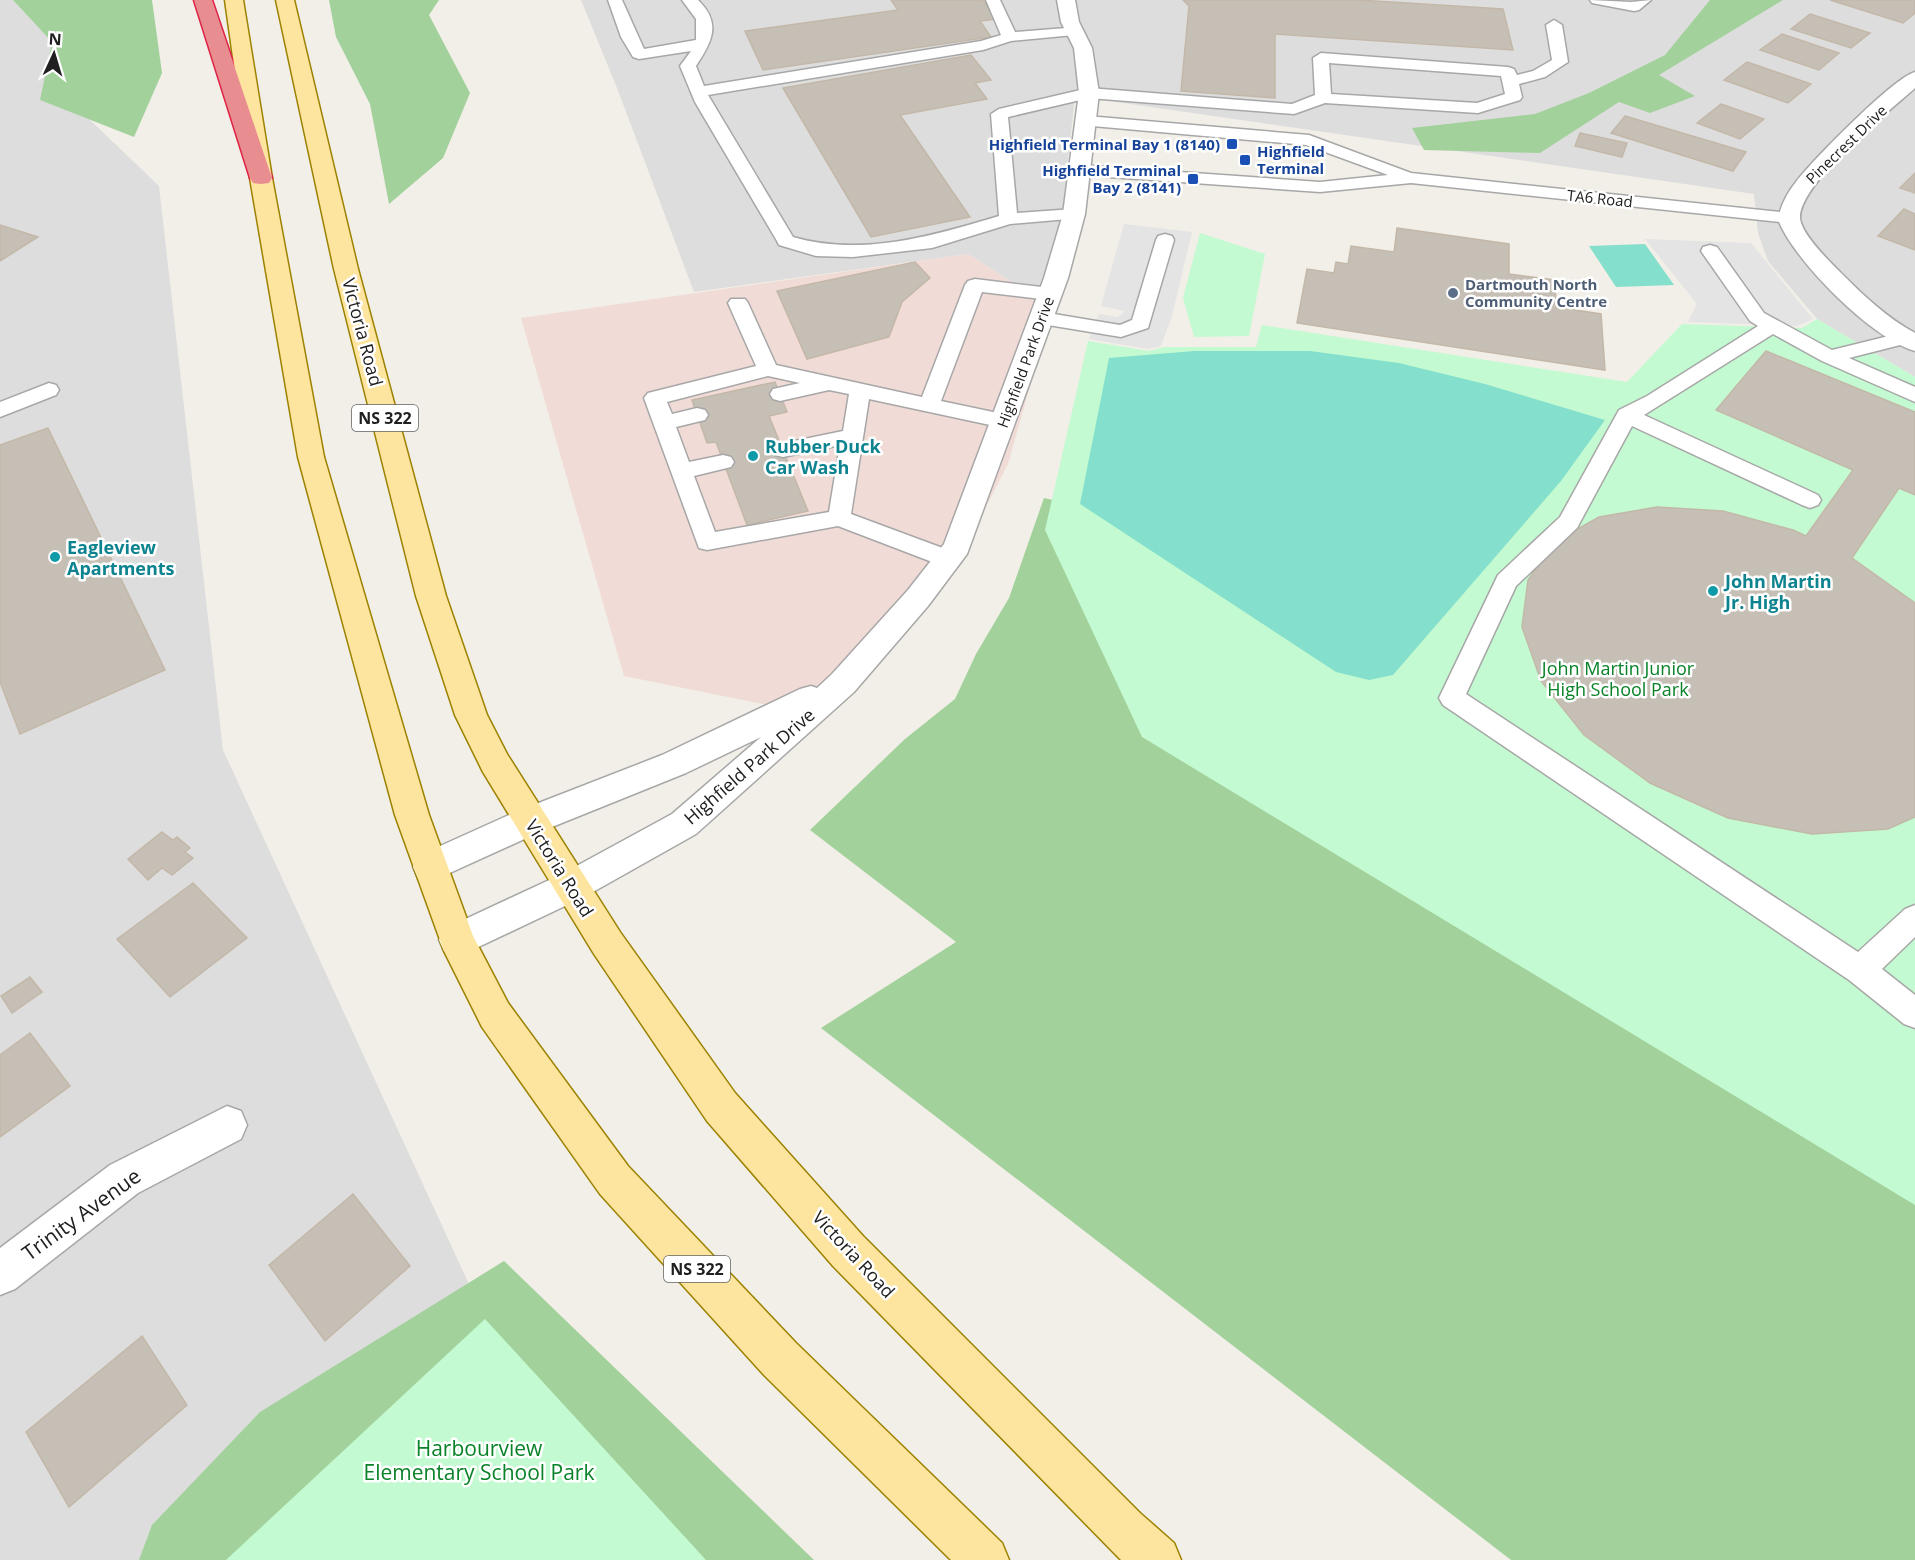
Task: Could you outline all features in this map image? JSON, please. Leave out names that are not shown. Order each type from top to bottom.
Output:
[{"type":"highway","points":[[203,0],[261,178]]},
{"type":"main road","name":"NS 322","points":[[234,0],[261,178],[311,457],[407,796],[457,940],[495,1015],[614,1180],[780,1359],[985,1560]]},
{"type":"main road","name":"Victoria Road","points":[[285,0],[346,269],[431,596],[471,714],[495,763],[607,943],[720,1107],[848,1251],[1123,1530],[1157,1560]]},
{"type":"street","name":"Highfield Park Drive","points":[[457,940],[572,886],[684,824],[843,683],[918,598],[957,547],[1046,306],[1074,214],[1089,93],[1083,48],[1074,30],[1066,0]]},
{"type":"street","name":"Pinecrest Drive","points":[[1788,218],[1793,200],[1814,171],[1915,78]]},
{"type":"street","points":[[1788,218],[1797,235],[1840,285],[1879,320],[1910,340]]},
{"type":"street","name":"Highfield Park Drive","points":[[430,867],[530,821],[674,764],[843,683]]},
{"type":"street","name":"Trinity Avenue","points":[[0,1274],[124,1179],[227,1125]]},
{"type":"lane","points":[[615,0],[629,37],[639,54],[704,44]]},
{"type":"lane","points":[[689,0],[702,11],[705,26],[704,44],[688,66],[699,93],[786,241],[816,250],[853,251],[932,242],[1008,219],[1074,214]]},
{"type":"lane","points":[[993,0],[1010,38]]},
{"type":"lane","points":[[1597,0],[1634,7],[1644,0]]},
{"type":"lane","points":[[1510,82],[1539,74],[1560,62],[1554,25]]},
{"type":"lane","points":[[699,93],[983,45],[1010,38],[1074,30]]},
{"type":"lane","points":[[1008,219],[999,114],[1089,93],[1294,109],[1323,98],[1478,108],[1514,97],[1508,72],[1321,58],[1323,98]]},
{"type":"lane","name":"TA6 Road","points":[[1087,121],[1309,140],[1411,178]]},
{"type":"lane","name":"TA6 Road","points":[[1080,170],[1320,188],[1411,178],[1788,218]]},
{"type":"lane","points":[[929,405],[975,285],[1121,331],[1141,324],[1165,240]]},
{"type":"lane","points":[[1710,251],[1757,317],[1830,357],[1915,395]]},
{"type":"lane","points":[[738,303],[768,370]]},
{"type":"lane","points":[[1771,326],[1654,401],[1627,415],[1569,522],[1506,581],[1452,698],[1860,970],[1915,1014]]},
{"type":"lane","points":[[1830,357],[1910,340]]},
{"type":"lane","points":[[948,559],[839,518],[707,542],[655,398],[768,370],[1004,421]]},
{"type":"lane","points":[[780,394],[831,384]]},
{"type":"lane","points":[[0,410],[49,390]]},
{"type":"lane","points":[[839,518],[860,390]]},
{"type":"lane","points":[[664,423],[697,415]]},
{"type":"lane","points":[[1627,415],[1810,500]]},
{"type":"lane","points":[[783,450],[851,435]]},
{"type":"lane","points":[[681,471],[723,462]]},
{"type":"lane","points":[[1860,970],[1915,918]]},
{"type":"shaded area","points":[[0,0],[13,0],[52,42],[41,100],[89,119],[159,186],[223,750],[485,1319],[226,1560],[0,1560]]},
{"type":"shaded area","points":[[581,0],[1915,0],[1915,377],[1817,319],[1768,261],[1758,233],[1754,194],[1075,96],[1052,308],[968,254],[694,292],[617,88]]},
{"type":"shaded area","points":[[1124,224],[1192,232],[1172,316],[1161,346],[1149,349],[1089,339],[1099,314],[1118,317],[1125,311],[1101,306]]},
{"type":"shaded area","points":[[1645,239],[1751,243],[1813,319],[1797,326],[1688,322],[1697,304]]},
{"type":"shaded area","points":[[1645,244],[1674,285],[1616,287],[1589,246]]},
{"type":"shaded area","points":[[968,254],[1052,308],[1008,464],[955,567],[823,716],[624,676],[521,318]]},
{"type":"shaded area","points":[[1194,351],[1310,351],[1399,363],[1485,384],[1605,420],[1561,481],[1393,675],[1369,680],[1336,672],[1080,504],[1109,358]]},
{"type":"green space","points":[[13,0],[152,0],[162,73],[134,137],[40,100],[52,42]]},
{"type":"green space","points":[[329,0],[439,0],[429,15],[470,93],[443,158],[389,204],[370,104],[336,37]]},
{"type":"green space","points":[[1710,0],[1783,0],[1659,75],[1695,96],[1650,113],[1619,102],[1540,153],[1424,150],[1412,128],[1535,114],[1589,93],[1665,55]]},
{"type":"green space","points":[[1200,233],[1265,254],[1249,336],[1194,337],[1183,298]]},
{"type":"green space","name":"John Martin Junior High School Park","points":[[1817,319],[1915,377],[1915,1205],[1142,737],[1045,530],[1088,341],[1149,351],[1164,347],[1256,347],[1262,325],[1627,382],[1682,324],[1802,328]]},
{"type":"green space","points":[[1044,498],[1071,504],[1915,1017],[1915,1560],[1511,1560],[821,1028],[956,942],[810,830],[905,739],[955,699],[976,654],[1009,598]]},
{"type":"green space","points":[[504,1261],[814,1560],[139,1560],[152,1525],[260,1412]]},
{"type":"green space","name":"Harbourview Elementary School Park","points":[[485,1319],[706,1560],[226,1560]]},
{"type":"building","points":[[891,0],[983,0],[997,19],[980,21],[991,37],[763,70],[745,31],[898,10]]},
{"type":"building","points":[[1183,0],[1359,0],[1503,9],[1513,50],[1275,34],[1275,98],[1181,91],[1189,6]]},
{"type":"building","points":[[1830,0],[1915,0],[1915,13],[1903,23]]},
{"type":"building","points":[[1810,14],[1870,33],[1851,48],[1791,29]]},
{"type":"building","points":[[1782,34],[1839,53],[1819,70],[1760,50]]},
{"type":"building","points":[[971,55],[991,80],[975,83],[987,99],[900,115],[970,217],[871,237],[783,88]]},
{"type":"building","points":[[1747,62],[1811,84],[1788,103],[1724,80]]},
{"type":"building","points":[[1721,104],[1764,119],[1740,139],[1697,123]]},
{"type":"building","points":[[1625,116],[1746,152],[1733,171],[1611,133]]},
{"type":"building","points":[[1580,133],[1627,143],[1622,157],[1575,146]]},
{"type":"building","points":[[1915,173],[1915,193],[1900,188]]},
{"type":"building","points":[[1904,209],[1915,214],[1915,250],[1878,236]]},
{"type":"building","points":[[0,225],[38,237],[0,261]]},
{"type":"building","points":[[1397,228],[1509,244],[1509,274],[1555,280],[1556,307],[1601,314],[1605,370],[1297,323],[1307,269],[1334,273],[1336,262],[1348,264],[1351,246],[1394,252]]},
{"type":"building","points":[[915,262],[930,278],[902,302],[889,337],[807,359],[777,291]]},
{"type":"building","name":"John Martin Jr. High","points":[[1766,351],[1915,412],[1915,495],[1899,488],[1852,558],[1915,603],[1915,817],[1888,829],[1812,834],[1728,818],[1650,783],[1584,735],[1541,681],[1522,627],[1528,580],[1554,542],[1599,517],[1657,507],[1723,511],[1793,530],[1806,536],[1853,470],[1716,410]]},
{"type":"building","name":"Rubber Duck Car Wash","points":[[775,382],[787,412],[769,416],[808,511],[747,525],[716,442],[707,443],[692,400]]},
{"type":"building","name":"Eagleview Apartments","points":[[48,428],[165,670],[20,734],[0,682],[0,445]]},
{"type":"building","points":[[162,832],[173,840],[177,837],[190,848],[185,852],[193,858],[172,875],[162,868],[148,880],[128,859]]},
{"type":"building","points":[[193,883],[247,938],[170,997],[117,939]]},
{"type":"building","points":[[30,977],[42,992],[12,1013],[1,996]]},
{"type":"building","points":[[30,1033],[70,1086],[0,1137],[0,1055]]},
{"type":"building","points":[[353,1194],[410,1266],[325,1341],[269,1265]]},
{"type":"building","points":[[142,1336],[187,1405],[69,1507],[26,1432]]},
{"type":"place","name":"Highfield Terminal Bay 1 (8140)","points":[[1232,144]]},
{"type":"place","name":"Highfield Terminal","points":[[1245,160]]},
{"type":"place","name":"Highfield Terminal Bay 2 (8141)","points":[[1193,179]]},
{"type":"place","name":"Dartmouth North Community Centre","points":[[1453,293]]},
{"type":"place","name":"Rubber Duck Car Wash","points":[[753,456]]},
{"type":"place","name":"Eagleview Apartments","points":[[55,557]]},
{"type":"place","name":"John Martin Jr. High","points":[[1713,591]]}]
